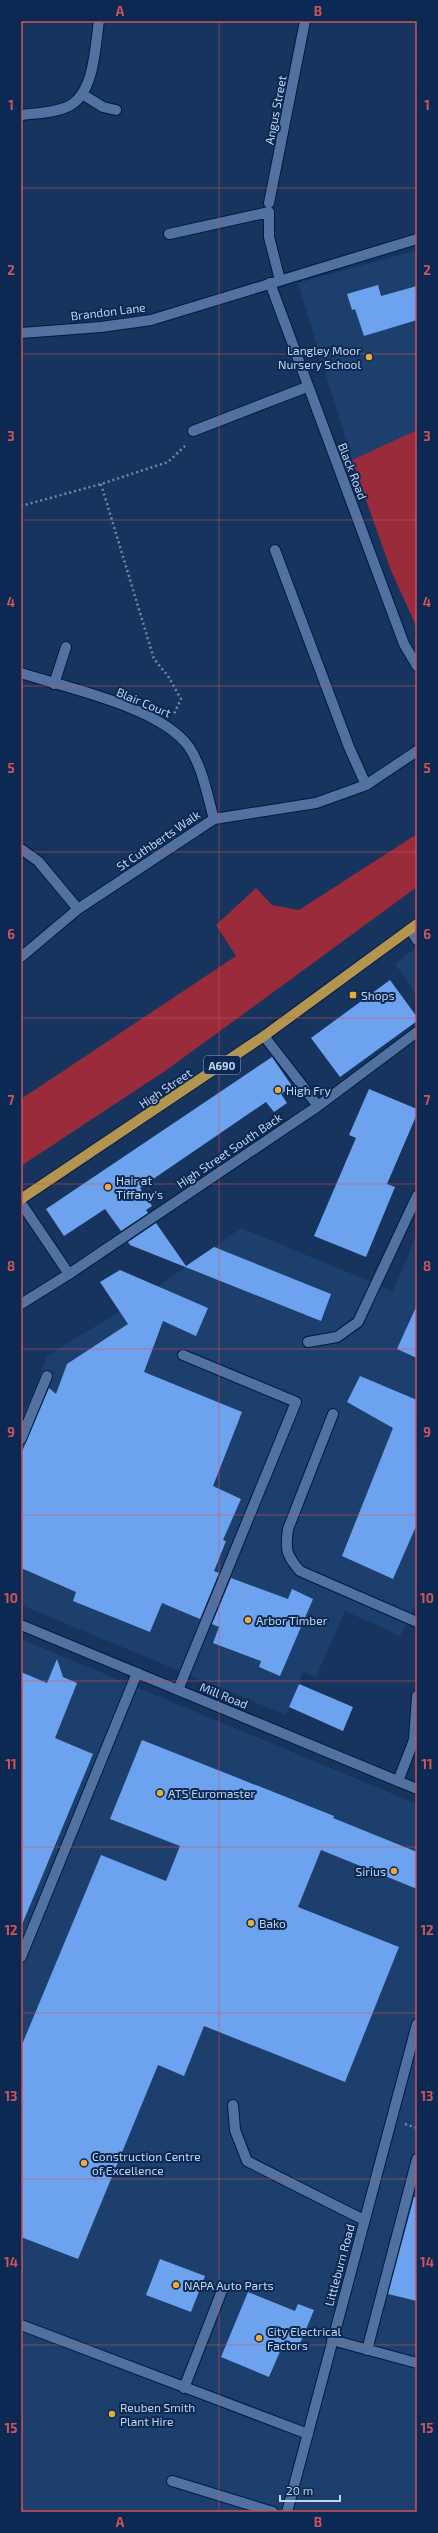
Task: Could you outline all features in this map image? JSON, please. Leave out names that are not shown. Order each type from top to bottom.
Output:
[{"type":"main road","name":"High Street","points":[[21,1199],[264,1036],[413,927]]},
{"type":"street","points":[[21,115],[55,111],[70,105],[82,94],[90,75],[99,21]]},
{"type":"street","name":"Angus Street","points":[[269,203],[305,21]]},
{"type":"street","points":[[82,94],[103,107],[116,110]]},
{"type":"street","name":"Black Road","points":[[169,234],[268,212],[269,237],[275,281],[307,387],[404,644],[417,666]]},
{"type":"street","points":[[275,281],[417,239]]},
{"type":"street","name":"Brandon Lane","points":[[21,333],[101,327],[151,320],[275,281]]},
{"type":"street","points":[[193,431],[307,387]]},
{"type":"street","points":[[275,550],[349,747],[366,785]]},
{"type":"street","points":[[54,684],[66,647]]},
{"type":"street","name":"Blair Court","points":[[21,673],[120,704],[168,726],[189,748],[200,770],[214,819]]},
{"type":"street","name":"St Cuthberts Walk","points":[[21,957],[78,909],[214,819],[316,803],[366,785],[417,751]]},
{"type":"street","points":[[21,849],[38,861],[78,909]]},
{"type":"street","points":[[413,927],[417,940]]},
{"type":"street","name":"High Street South Back","points":[[21,1304],[69,1274],[318,1106],[417,1032]]},
{"type":"street","points":[[264,1036],[318,1106]]},
{"type":"street","points":[[308,1342],[338,1337],[358,1322],[417,1196]]},
{"type":"street","points":[[21,1203],[69,1274]]},
{"type":"street","points":[[178,1690],[296,1402],[182,1354]]},
{"type":"street","points":[[21,1439],[47,1376]]},
{"type":"street","points":[[332,1414],[288,1529],[285,1548],[291,1561],[300,1570],[417,1622]]},
{"type":"street","name":"Mill Road","points":[[21,1625],[417,1789]]},
{"type":"street","points":[[21,1957],[137,1673]]},
{"type":"street","points":[[398,1781],[414,1740],[417,1696]]},
{"type":"street","name":"Littleburn Road","points":[[287,2512],[417,2024]]},
{"type":"street","points":[[233,2105],[235,2130],[248,2161],[364,2220]]},
{"type":"street","points":[[367,2350],[417,2159]]},
{"type":"street","points":[[184,2388],[223,2288]]},
{"type":"street","points":[[21,2325],[308,2434]]},
{"type":"street","points":[[332,2340],[417,2363]]},
{"type":"street","points":[[172,2481],[272,2512]]},
{"type":"path","points":[[21,506],[100,484],[168,462],[190,440],[193,431]]},
{"type":"path","points":[[100,484],[154,659],[168,676],[181,699],[168,726]]},
{"type":"shaded area","name":"Langley Moor Nursery School","points":[[417,250],[417,430],[352,460],[298,283]]},
{"type":"shaded area","points":[[417,430],[417,628],[390,568],[352,460]]},
{"type":"shaded area","points":[[417,834],[417,887],[168,1069],[21,1166],[21,1099],[236,956],[216,925],[256,888],[272,905],[299,910]]},
{"type":"shaded area","points":[[417,947],[417,996],[395,964]]},
{"type":"shaded area","points":[[241,1228],[393,1291],[417,1234],[417,1603],[400,1636],[345,1611],[316,1677],[303,1672],[286,1715],[21,1605],[21,1421],[48,1355],[137,1301]]},
{"type":"shaded area","points":[[21,1639],[417,1804],[417,2512],[21,2512]]},
{"type":"building","points":[[378,285],[381,296],[417,286],[417,320],[364,336],[355,309],[352,310],[347,294]]},
{"type":"building","points":[[390,980],[417,1017],[417,1021],[340,1077],[311,1038]]},
{"type":"building","points":[[272,1057],[292,1086],[281,1094],[287,1103],[274,1112],[266,1102],[140,1188],[152,1206],[146,1210],[148,1213],[121,1231],[105,1209],[64,1236],[46,1209]]},
{"type":"building","points":[[369,1089],[417,1109],[417,1114],[387,1184],[395,1187],[366,1257],[314,1236],[356,1138],[349,1135]]},
{"type":"building","points":[[156,1223],[186,1266],[214,1247],[331,1294],[321,1321],[130,1245],[128,1242]]},
{"type":"building","points":[[120,1270],[208,1308],[196,1336],[163,1321],[144,1372],[242,1412],[213,1486],[241,1499],[223,1540],[226,1541],[214,1571],[219,1573],[200,1619],[162,1603],[150,1632],[73,1601],[76,1592],[21,1568],[21,1454],[49,1388],[56,1394],[67,1364],[128,1324],[100,1282]]},
{"type":"building","points":[[417,1305],[417,1358],[397,1349]]},
{"type":"building","points":[[360,1376],[417,1400],[417,1524],[393,1579],[342,1556],[393,1428],[347,1402]]},
{"type":"building","points":[[231,1578],[288,1599],[292,1589],[313,1599],[280,1676],[259,1667],[261,1661],[213,1643],[219,1627],[212,1624]]},
{"type":"building","points":[[57,1659],[63,1677],[77,1683],[55,1738],[93,1754],[21,1927],[21,1672],[47,1683]]},
{"type":"building","points":[[299,1684],[353,1707],[343,1731],[289,1707]]},
{"type":"building","points":[[142,1740],[334,1816],[333,1818],[417,1852],[417,1889],[321,1850],[298,1907],[399,1947],[345,2082],[204,2026],[184,2076],[158,2065],[78,2259],[21,2237],[21,2047],[101,1855],[166,1881],[180,1846],[110,1819]]},
{"type":"building","points":[[414,2197],[417,2197],[417,2301],[388,2294]]},
{"type":"building","name":"NAPA Auto Parts","points":[[160,2259],[205,2276],[191,2312],[146,2295]]},
{"type":"building","points":[[248,2292],[295,2311],[298,2304],[314,2310],[299,2346],[285,2340],[269,2377],[221,2357]]},
{"type":"place","name":"Langley Moor Nursery School","points":[[369,357]]},
{"type":"place","name":"Shops","points":[[353,995]]},
{"type":"place","name":"High Fry","points":[[278,1090]]},
{"type":"place","name":"Hair at Tiffany's","points":[[108,1187]]},
{"type":"place","name":"Arbor Timber","points":[[248,1620]]},
{"type":"place","name":"ATS Euromaster","points":[[160,1793]]},
{"type":"place","name":"Sirius","points":[[394,1871]]},
{"type":"place","name":"Bako","points":[[251,1923]]},
{"type":"place","name":"Construction Centre of Excellence","points":[[84,2163]]},
{"type":"place","name":"NAPA Auto Parts","points":[[176,2285]]},
{"type":"place","name":"City Electrical Factors","points":[[259,2338]]},
{"type":"place","name":"Reuben Smith Plant Hire","points":[[112,2414]]}]
